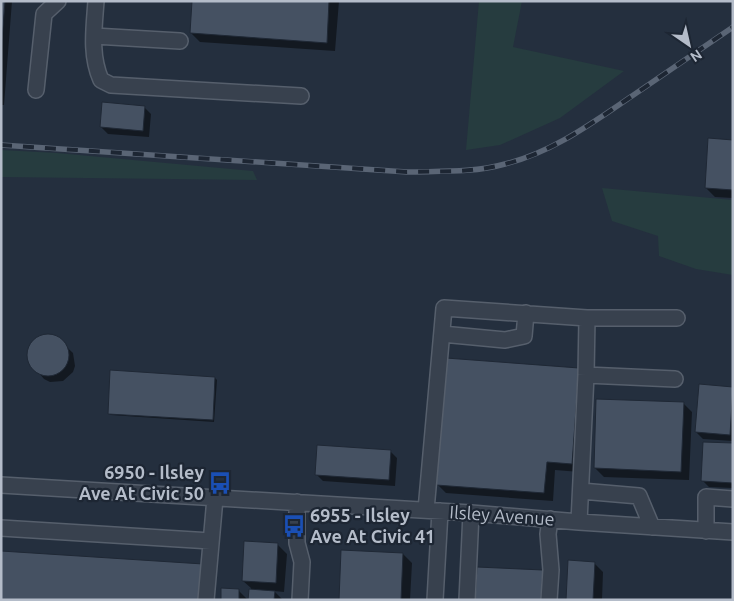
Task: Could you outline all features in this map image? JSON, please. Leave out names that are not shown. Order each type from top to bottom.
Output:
[{"type":"street","points":[[36,90],[44,14],[58,1]]},
{"type":"street","points":[[96,1],[93,52],[101,80],[111,85],[301,96]]},
{"type":"street","points":[[94,36],[180,41]]},
{"type":"street","points":[[434,600],[433,510],[444,308],[587,318],[676,318]]},
{"type":"street","points":[[442,334],[505,340],[524,336],[526,313]]},
{"type":"street","points":[[579,522],[587,318]]},
{"type":"street","points":[[586,375],[675,379]]},
{"type":"street","name":"Ilsley Avenue","points":[[1,485],[433,510],[733,532]]},
{"type":"street","points":[[581,491],[639,496],[652,527]]},
{"type":"street","points":[[706,531],[706,497],[733,499]]},
{"type":"street","points":[[206,600],[215,498]]},
{"type":"street","points":[[297,502],[297,543],[302,562],[300,600]]},
{"type":"street","points":[[467,600],[471,513]]},
{"type":"street","points":[[549,600],[548,534],[550,519]]},
{"type":"street","points":[[1,528],[211,541]]},
{"type":"green space","points":[[479,1],[522,1],[513,47],[624,71],[560,118],[500,145],[466,150]]},
{"type":"green space","points":[[1,150],[57,153],[253,171],[257,180],[1,177]]},
{"type":"green space","points":[[602,188],[733,200],[733,275],[696,269],[659,256],[658,236],[612,221]]},
{"type":"building","points":[[1,1],[5,1],[1,53]]},
{"type":"building","points":[[192,1],[329,1],[327,43],[190,33]]},
{"type":"building","points":[[102,102],[145,106],[143,131],[100,127]]},
{"type":"building","points":[[708,138],[733,140],[733,190],[705,188]]},
{"type":"building","points":[[44,334],[52,334],[63,340],[69,355],[63,370],[52,376],[44,376],[33,370],[27,359],[27,351],[33,340]]},
{"type":"building","points":[[446,358],[579,368],[572,464],[547,462],[544,493],[436,485]]},
{"type":"building","points":[[110,370],[215,377],[213,420],[108,414]]},
{"type":"building","points":[[699,384],[733,387],[730,435],[695,432]]},
{"type":"building","points":[[596,399],[684,402],[681,472],[594,468]]},
{"type":"building","points":[[703,442],[733,443],[733,483],[701,481]]},
{"type":"building","points":[[317,445],[391,450],[389,480],[315,475]]},
{"type":"building","points":[[244,541],[278,543],[276,583],[242,581]]},
{"type":"building","points":[[341,550],[403,553],[401,600],[339,600]]},
{"type":"building","points":[[1,551],[203,564],[201,600],[1,600]]},
{"type":"building","points":[[568,560],[595,562],[593,600],[566,600]]},
{"type":"building","points":[[477,567],[543,570],[541,600],[475,600]]},
{"type":"building","points":[[221,588],[239,589],[239,600],[221,600]]},
{"type":"building","points":[[249,589],[275,591],[274,600],[248,600]]},
{"type":"railway","points":[[1,145],[407,172],[481,169],[523,159],[572,136],[733,27]]},
{"type":"place","name":"6950 - Ilsley Ave At Civic 50","points":[[220,483]]},
{"type":"place","name":"6955 - Ilsley Ave At Civic 41","points":[[294,526]]}]
